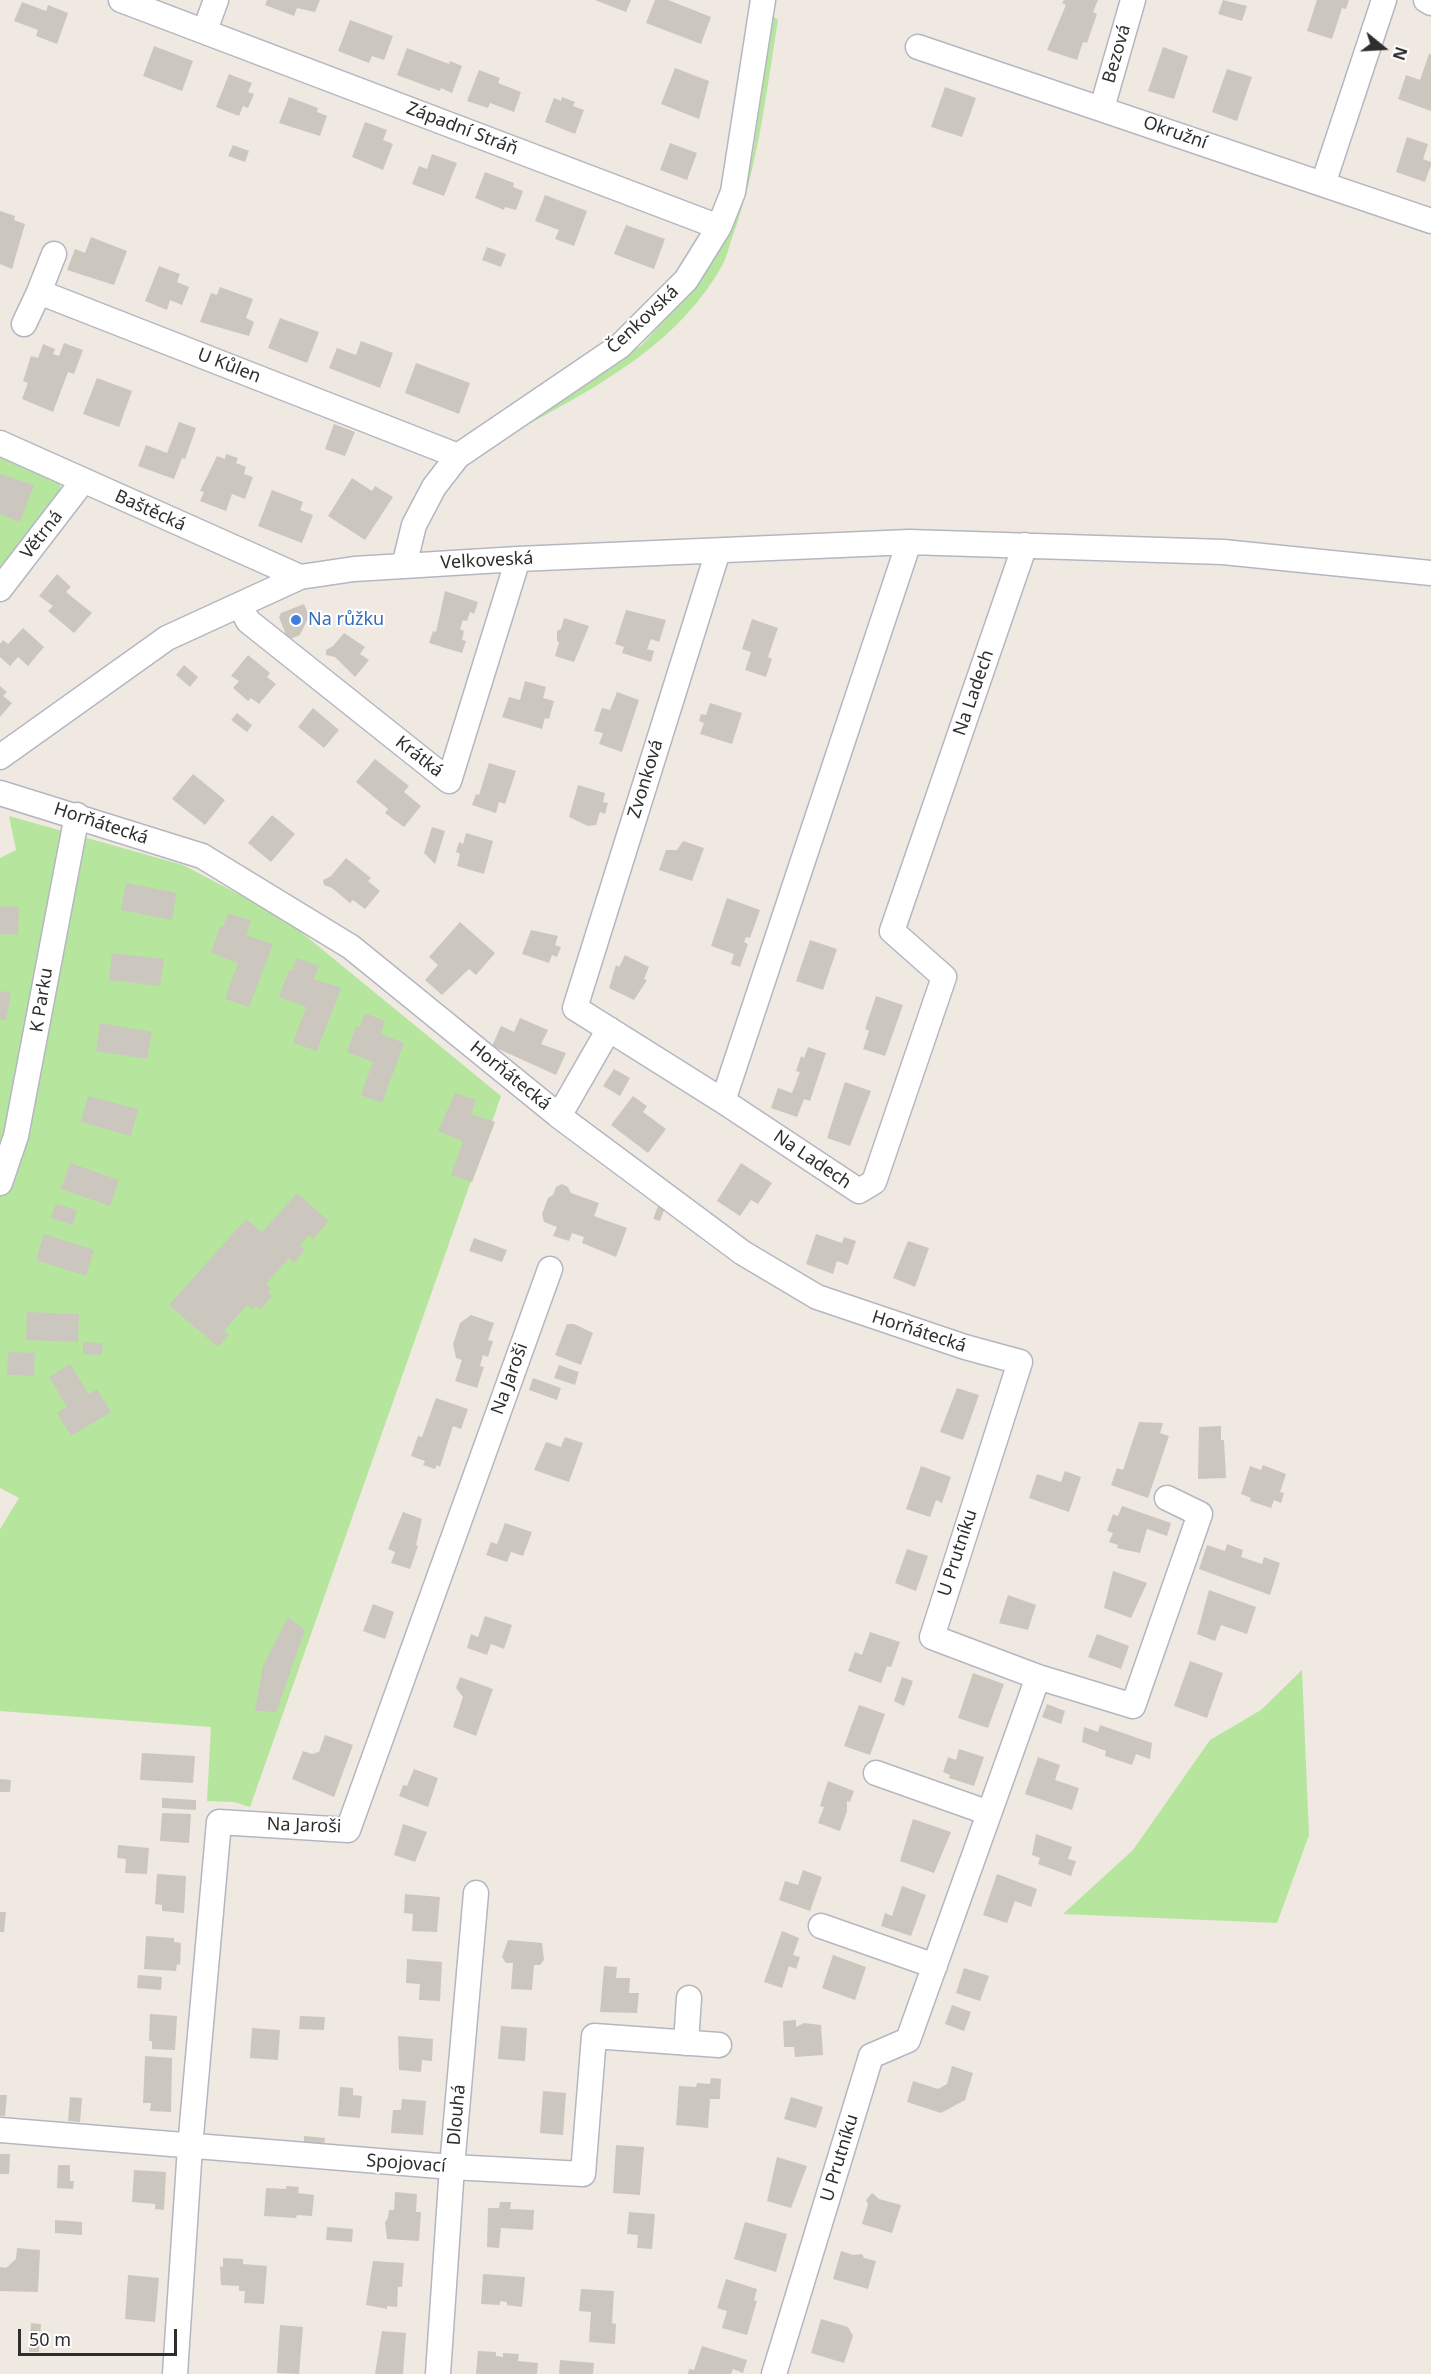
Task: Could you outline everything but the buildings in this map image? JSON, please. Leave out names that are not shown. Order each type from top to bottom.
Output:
[{"type":"street","name":"Západní Stráň","points":[[121,0],[719,227]]},
{"type":"street","points":[[205,30],[216,0]]},
{"type":"street","name":"Čenkovská","points":[[404,566],[414,525],[434,487],[458,456],[620,346],[686,280],[719,227],[733,192],[763,0]]},
{"type":"street","name":"Bezová","points":[[1102,108],[1133,0]]},
{"type":"street","points":[[1323,184],[1384,0]]},
{"type":"street","points":[[1426,0],[1431,3]]},
{"type":"street","name":"Okružní","points":[[918,47],[1431,221]]},
{"type":"street","points":[[24,324],[54,254]]},
{"type":"street","name":"U Kůlen","points":[[39,292],[458,456]]},
{"type":"street","name":"Baštěcká","points":[[0,443],[300,577]]},
{"type":"street","name":"Větrná","points":[[0,590],[83,481]]},
{"type":"street","points":[[559,1116],[609,1029],[723,1101],[909,542]]},
{"type":"street","name":"Velkoveská","points":[[0,757],[167,638],[300,577],[354,569],[518,559],[909,542],[1223,552],[1431,573]]},
{"type":"street","name":"Na Ladech","points":[[723,1101],[859,1191],[874,1182],[944,977],[892,931],[1025,545]]},
{"type":"street","name":"Zvonková","points":[[609,1029],[575,1008],[718,551]]},
{"type":"street","name":"Krátká","points":[[240,605],[248,621],[449,781],[518,559]]},
{"type":"street","name":"Horňátecká","points":[[0,793],[77,815],[202,856],[351,947],[559,1116],[743,1253],[817,1297],[954,1344],[1020,1362]]},
{"type":"street","name":"K Parku","points":[[0,1183],[19,1125],[77,815]]},
{"type":"street","name":"Na Jaroši","points":[[176,2374],[190,2147],[219,1822],[348,1830],[550,1269]]},
{"type":"street","name":"U Prutníku","points":[[1020,1362],[932,1637],[1038,1677],[1133,1706],[1200,1514],[1167,1498]]},
{"type":"street","name":"U Prutníku","points":[[774,2374],[871,2056],[908,2040],[1038,1677]]},
{"type":"street","points":[[876,1773],[989,1814]]},
{"type":"street","name":"Dlouhá","points":[[438,2374],[452,2167],[476,1893]]},
{"type":"street","points":[[821,1926],[935,1966]]},
{"type":"street","points":[[686,2043],[688,1998]]},
{"type":"street","name":"Spojovací","points":[[0,2130],[452,2167],[583,2174],[594,2036],[719,2045]]},
{"type":"green space","points":[[773,16],[778,20],[755,157],[741,211],[723,264],[706,291],[685,316],[638,358],[584,393],[529,424],[642,345],[698,282],[718,254],[739,206],[753,153]]},
{"type":"green space","points":[[0,454],[61,483],[60,496],[0,571]]},
{"type":"green space","points":[[9,816],[183,865],[284,918],[501,1096],[250,1807],[234,1802],[207,1801],[211,1727],[0,1711],[0,1529],[19,1498],[0,1488],[0,858],[16,850]]},
{"type":"green space","points":[[1302,1670],[1309,1835],[1277,1923],[1063,1914],[1133,1850],[1210,1740],[1261,1710]]},
{"type":"place","name":"Na růžku","points":[[296,620]]}]
